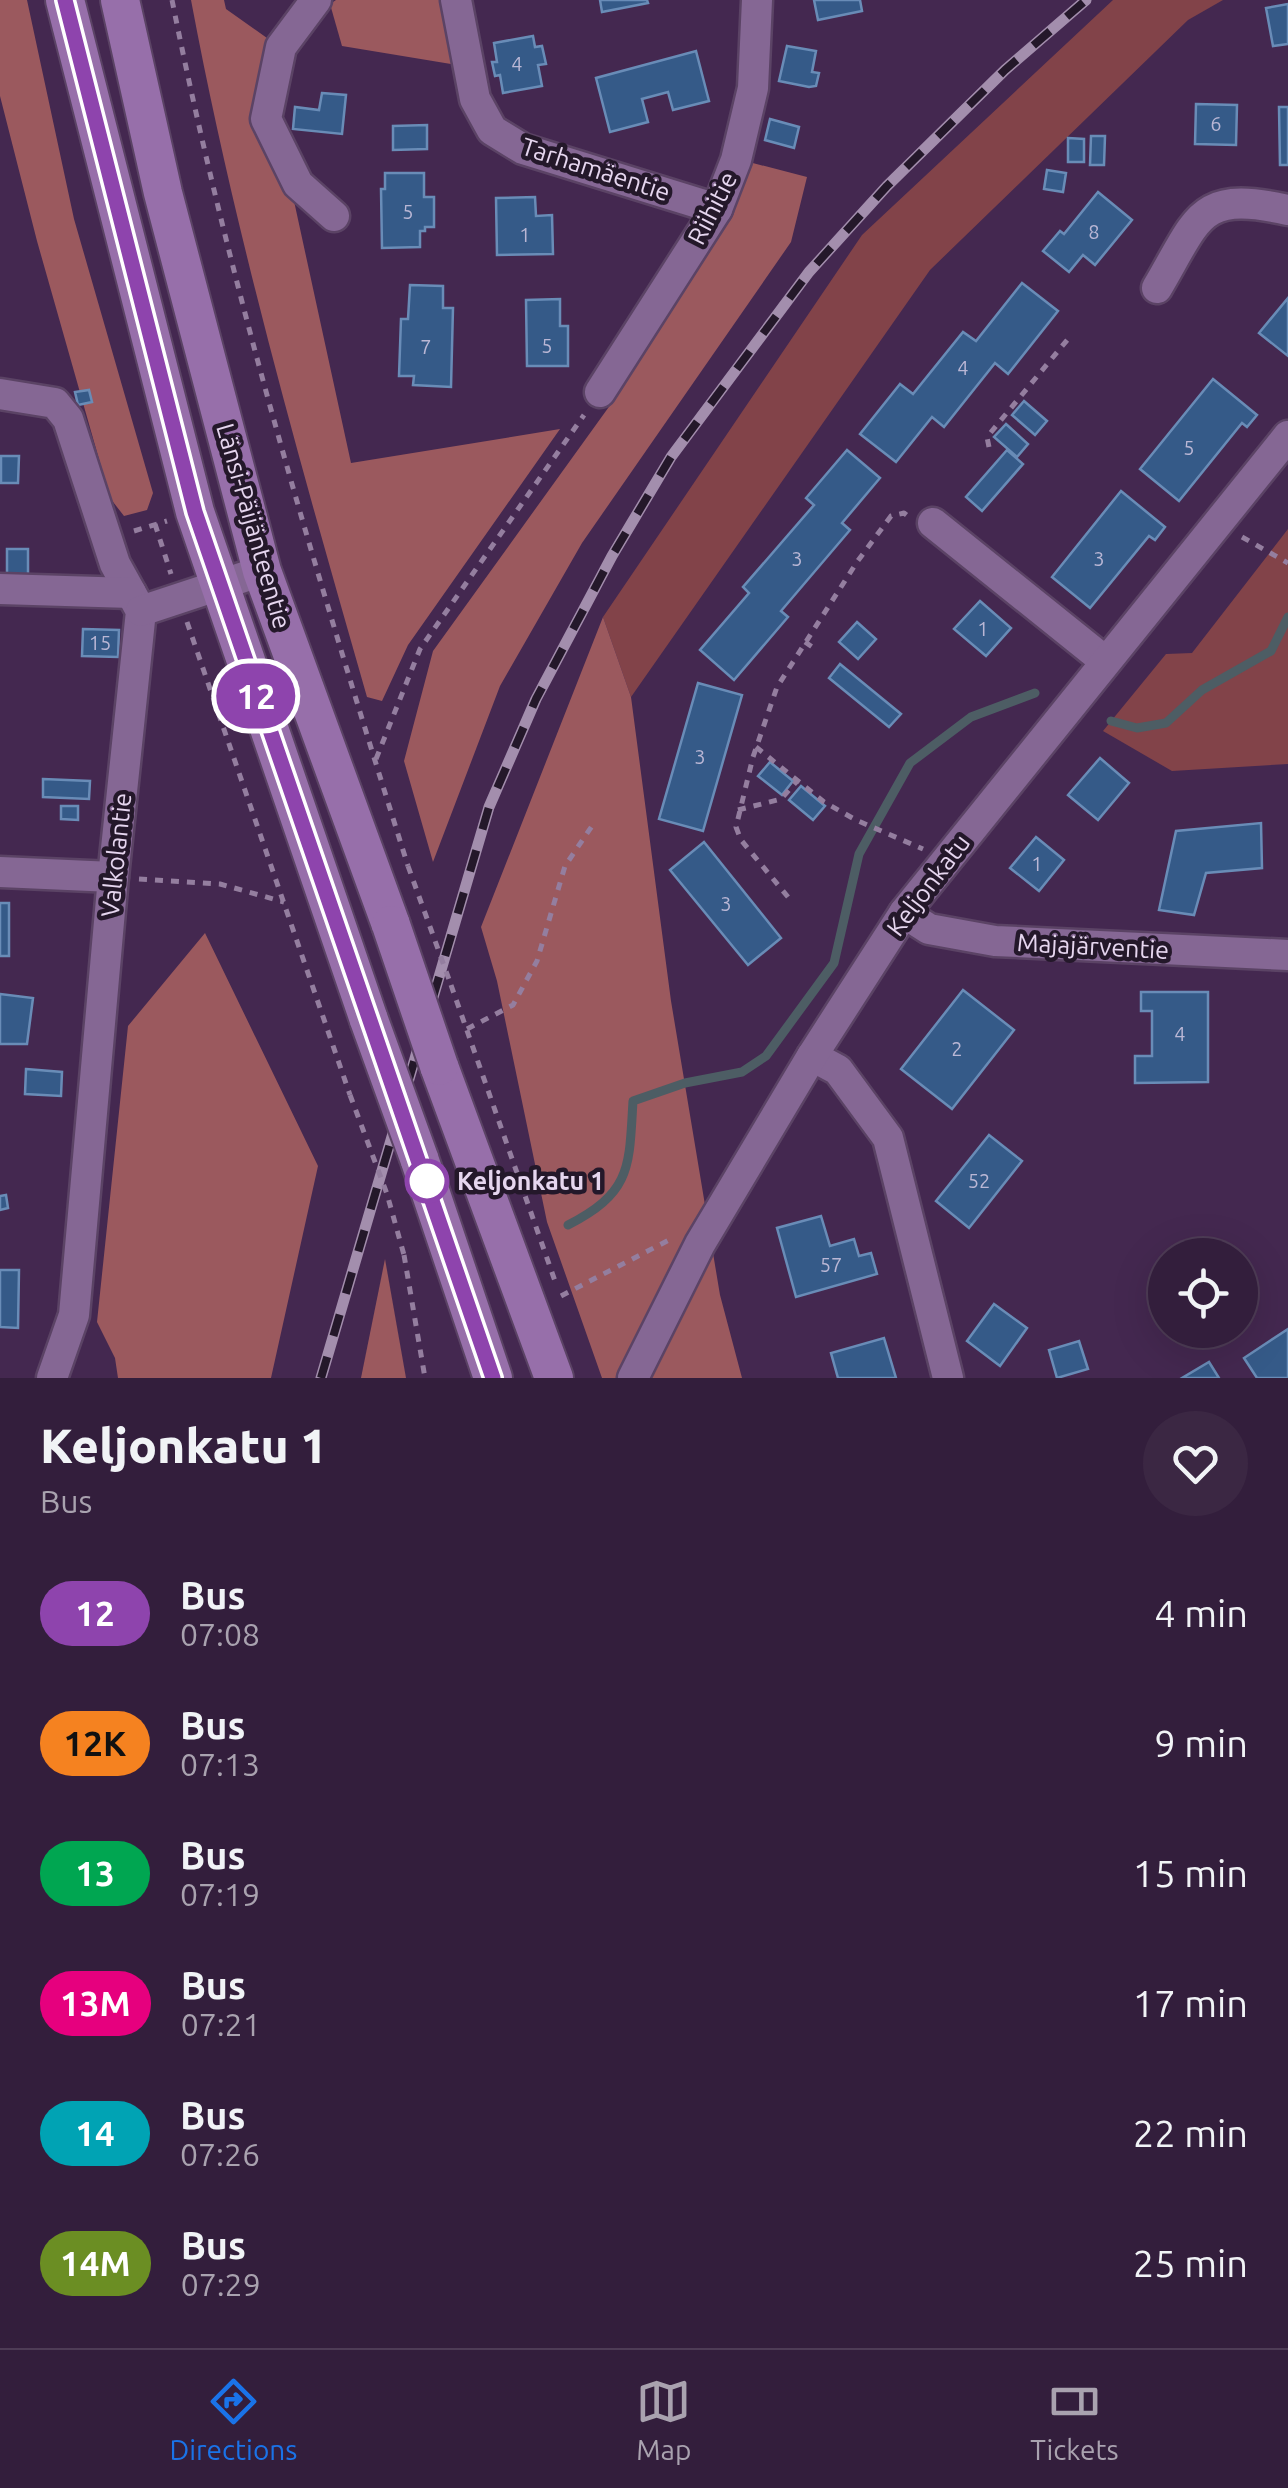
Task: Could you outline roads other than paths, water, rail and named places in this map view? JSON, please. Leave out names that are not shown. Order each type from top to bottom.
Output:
[{"type":"main road","name":"Länsi-Päijänteentie","points":[[65,0],[195,512],[493,1378]]},
{"type":"main road","name":"Länsi-Päijänteentie","points":[[120,0],[163,192],[262,571],[554,1378]]},
{"type":"street","points":[[316,0],[281,48],[266,119],[298,184],[334,216]]},
{"type":"street","name":"Tarhamäentie","points":[[456,0],[476,99],[492,130],[523,149],[717,209]]},
{"type":"street","name":"Riihitie","points":[[600,392],[717,209],[736,160],[753,88],[757,0]]},
{"type":"street","points":[[1157,288],[1208,210],[1227,202],[1288,210]]},
{"type":"street","points":[[0,394],[55,404],[68,419],[115,564],[136,602]]},
{"type":"street","name":"Keljonkatu","points":[[633,1378],[700,1244],[812,1056],[904,913],[1288,436]]},
{"type":"street","points":[[923,522],[1105,661]]},
{"type":"street","points":[[0,589],[136,602],[179,598],[262,571]]},
{"type":"street","name":"Valkolantie","points":[[52,1378],[74,1315],[136,602]]},
{"type":"street","points":[[0,872],[113,877]]},
{"type":"street","name":"Majajärventie","points":[[904,913],[930,929],[994,941],[1288,955]]},
{"type":"street","points":[[812,1056],[838,1070],[888,1138],[948,1378]]},
{"type":"waterway","points":[[1111,721],[1137,728],[1166,723],[1202,690],[1271,651],[1288,617]]},
{"type":"waterway","points":[[568,1225],[616,1189],[628,1161],[633,1101],[685,1083],[742,1072],[766,1056],[834,963],[859,854],[910,763],[971,717],[1035,693]]},
{"type":"railway","points":[[321,1378],[489,807],[536,699],[612,556],[671,457],[809,272],[887,186],[1005,70],[1086,0]]},
{"type":"place","name":"Keljonkatu 1","points":[[427,1181]]}]
